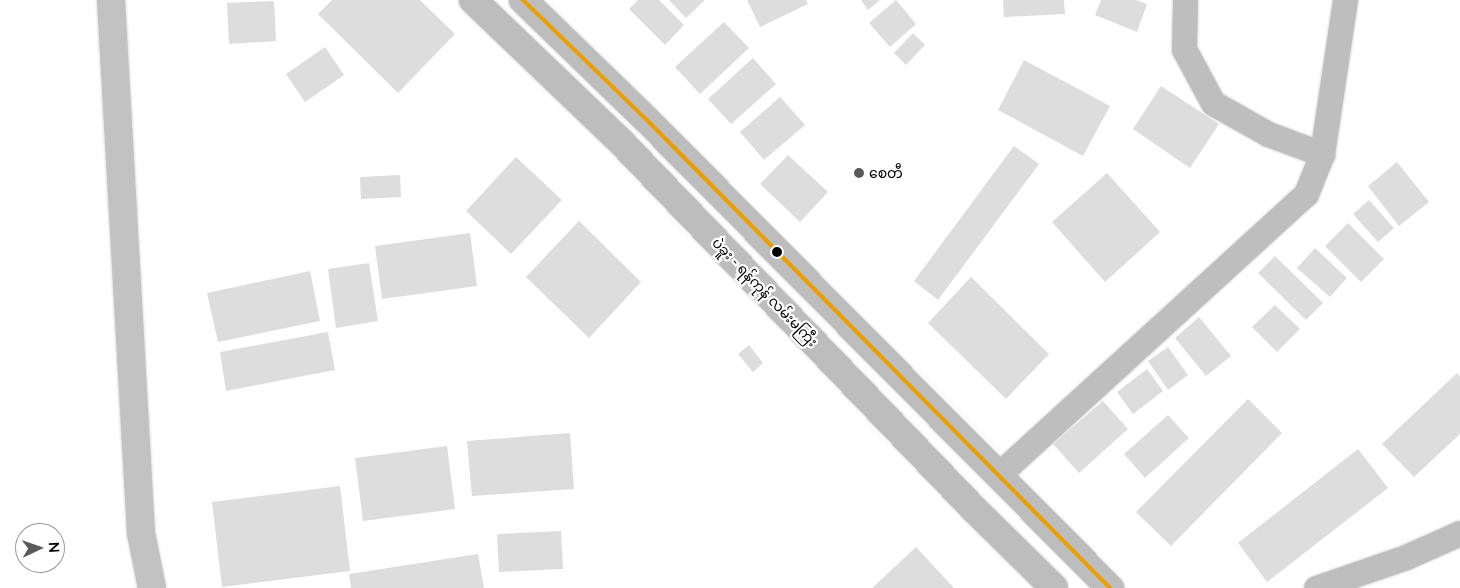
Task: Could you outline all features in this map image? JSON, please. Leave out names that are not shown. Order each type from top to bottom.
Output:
[{"type":"highway","name":"ပဲခူး - ရန်ကုန် လမ်းမကြီး","points":[[473,0],[622,143],[972,507],[1054,588]]},
{"type":"highway","points":[[523,0],[646,119],[1110,588]]},
{"type":"street","points":[[111,0],[141,533],[152,588]]},
{"type":"street","points":[[1185,0],[1184,49],[1213,103],[1268,134],[1322,154]]},
{"type":"street","points":[[998,475],[1306,194],[1322,154],[1345,0]]},
{"type":"street","points":[[1316,588],[1406,557],[1460,533]]},
{"type":"building","points":[[332,0],[420,0],[455,34],[398,93],[318,14]]},
{"type":"building","points":[[638,0],[659,0],[684,25],[665,45],[629,9]]},
{"type":"building","points":[[669,0],[705,0],[686,18]]},
{"type":"building","points":[[747,0],[806,0],[808,4],[760,27]]},
{"type":"building","points":[[861,0],[880,0],[868,10]]},
{"type":"building","points":[[896,0],[916,24],[890,47],[869,23]]},
{"type":"building","points":[[1003,0],[1064,0],[1065,14],[1004,17]]},
{"type":"building","points":[[1101,0],[1136,0],[1147,4],[1137,32],[1095,15]]},
{"type":"building","points":[[274,1],[276,41],[229,44],[227,3]]},
{"type":"building","points":[[724,22],[749,48],[700,94],[675,67]]},
{"type":"building","points":[[913,33],[925,45],[906,65],[894,53]]},
{"type":"building","points":[[325,47],[344,75],[305,102],[286,74]]},
{"type":"building","points":[[753,58],[776,84],[731,124],[708,99]]},
{"type":"building","points":[[1024,60],[1110,106],[1083,156],[998,110]]},
{"type":"building","points":[[1161,86],[1219,124],[1190,168],[1133,129]]},
{"type":"building","points":[[780,97],[805,125],[764,160],[740,132]]},
{"type":"building","points":[[1014,146],[1039,164],[938,300],[914,281]]},
{"type":"building","points":[[788,155],[828,192],[800,222],[760,184]]},
{"type":"building","points":[[516,157],[562,200],[511,254],[466,211]]},
{"type":"building","points":[[1397,162],[1429,202],[1399,226],[1368,186]]},
{"type":"building","points":[[1107,173],[1160,232],[1105,282],[1052,222]]},
{"type":"building","points":[[400,175],[401,197],[361,199],[360,177]]},
{"type":"building","points":[[1369,200],[1394,228],[1378,242],[1353,214]]},
{"type":"building","points":[[579,221],[641,282],[589,338],[526,277]]},
{"type":"building","points":[[1348,223],[1384,259],[1361,282],[1325,246]]},
{"type":"building","points":[[470,233],[477,286],[382,299],[375,246]]},
{"type":"building","points":[[1315,248],[1347,278],[1330,297],[1297,268]]},
{"type":"building","points":[[1275,256],[1323,303],[1306,320],[1258,273]]},
{"type":"building","points":[[369,263],[378,321],[336,328],[328,269]]},
{"type":"building","points":[[310,271],[320,321],[218,342],[207,293]]},
{"type":"building","points":[[971,277],[1049,354],[1006,399],[928,323]]},
{"type":"building","points":[[1275,305],[1300,329],[1277,352],[1252,327]]},
{"type":"building","points":[[1199,317],[1231,356],[1206,376],[1175,338]]},
{"type":"building","points":[[328,332],[335,370],[226,391],[220,352]]},
{"type":"building","points":[[749,345],[763,363],[753,372],[738,354]]},
{"type":"building","points":[[1168,347],[1188,375],[1168,390],[1148,361]]},
{"type":"building","points":[[1147,369],[1163,391],[1133,414],[1117,392]]},
{"type":"building","points":[[1457,373],[1460,377],[1460,434],[1414,477],[1382,444]]},
{"type":"building","points":[[1248,399],[1282,433],[1171,546],[1136,512]]},
{"type":"building","points":[[1103,401],[1128,429],[1079,473],[1053,444]]},
{"type":"building","points":[[1168,415],[1189,438],[1145,478],[1124,454]]},
{"type":"building","points":[[570,433],[574,489],[472,496],[467,441]]},
{"type":"building","points":[[447,446],[455,509],[363,521],[355,458]]},
{"type":"building","points":[[1358,449],[1388,488],[1267,582],[1238,543]]},
{"type":"building","points":[[340,486],[350,571],[222,587],[212,502]]},
{"type":"building","points":[[561,531],[563,569],[499,572],[497,534]]},
{"type":"building","points":[[916,547],[954,588],[872,588]]},
{"type":"building","points":[[478,554],[484,588],[351,588],[349,574]]},
{"type":"transit line","points":[[523,0],[646,119],[1110,588]]},
{"type":"place","name":"စေတီ","points":[[859,173]]}]
